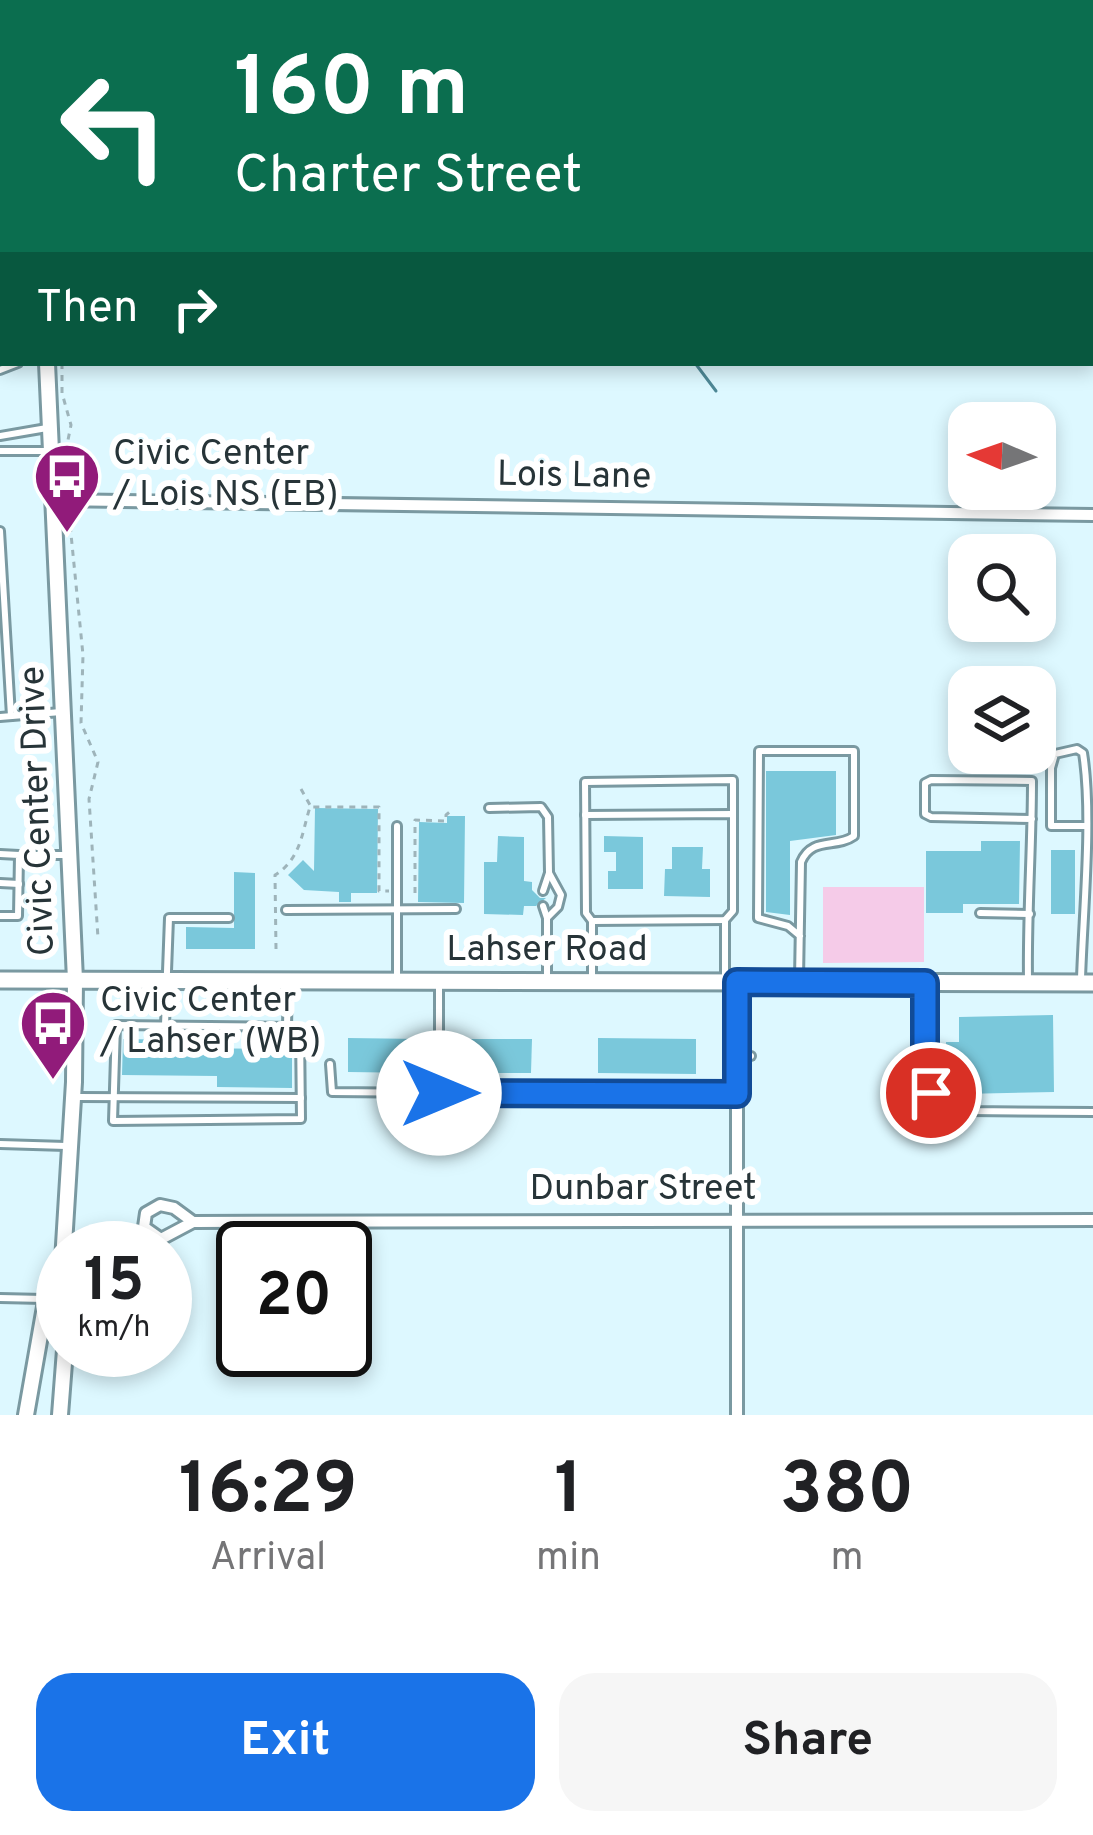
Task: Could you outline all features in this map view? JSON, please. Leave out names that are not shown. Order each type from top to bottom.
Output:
[{"type":"main road","name":"Lahser Road","points":[[0,980],[1087,983]]},
{"type":"street","name":"Civic Center Drive","points":[[47,366],[75,980],[64,1221]]},
{"type":"street","name":"Lois Lane","points":[[55,500],[1093,515]]},
{"type":"street","points":[[731,982],[744,1056],[737,1094],[736,1415]]},
{"type":"street","name":"Dunbar Street","points":[[193,1222],[1093,1220]]},
{"type":"street","name":"Civic Center Drive","points":[[26,1415],[36,1354]]},
{"type":"street","points":[[60,1415],[62,1377]]},
{"type":"lane","points":[[0,287],[0,343]]},
{"type":"lane","points":[[0,436],[50,428]]},
{"type":"lane","points":[[0,451],[52,451]]},
{"type":"lane","points":[[0,531],[11,716]]},
{"type":"lane","points":[[0,717],[65,711]]},
{"type":"lane","points":[[1085,826],[1051,826],[1051,768],[1055,754],[1064,750],[1083,753],[1085,826],[1087,983]]},
{"type":"lane","points":[[799,983],[802,857],[816,845],[854,836],[854,751],[758,751],[758,918],[788,926],[800,936]]},
{"type":"lane","points":[[592,921],[724,920],[733,911],[733,780],[585,782],[586,913],[592,921],[592,981]]},
{"type":"lane","points":[[1028,983],[1032,819],[1032,782],[925,783],[925,814],[931,818],[1032,819]]},
{"type":"lane","points":[[489,808],[541,807],[548,817],[549,873],[543,891]]},
{"type":"lane","points":[[585,815],[733,814]]},
{"type":"lane","points":[[397,826],[397,980]]},
{"type":"lane","points":[[0,854],[72,855]]},
{"type":"lane","points":[[0,916],[18,916],[19,855]]},
{"type":"lane","points":[[547,918],[558,907],[561,895],[549,873]]},
{"type":"lane","points":[[0,883],[19,884]]},
{"type":"lane","points":[[543,906],[547,981]]},
{"type":"lane","points":[[286,910],[456,910]]},
{"type":"lane","points":[[980,913],[1030,914]]},
{"type":"lane","points":[[165,1025],[169,918],[229,918]]},
{"type":"lane","points":[[724,920],[731,982]]},
{"type":"lane","points":[[287,980],[287,1027]]},
{"type":"lane","points":[[439,981],[439,1093]]},
{"type":"lane","points":[[925,983],[925,1091],[968,1111],[1093,1112]]},
{"type":"lane","points":[[116,1025],[165,1025],[300,1030],[299,1121],[113,1121],[116,1025]]},
{"type":"lane","points":[[330,1064],[332,1092],[737,1094]]},
{"type":"lane","points":[[73,1097],[301,1098]]},
{"type":"lane","points":[[0,1144],[69,1146]]},
{"type":"lane","points":[[0,1298],[36,1300]]},
{"type":"path","points":[[62,366],[62,393],[71,425],[68,486]]},
{"type":"path","points":[[69,511],[83,655],[81,723],[98,762],[89,799],[98,938]]},
{"type":"path","points":[[276,949],[275,875],[284,871],[303,842],[310,807],[301,789]]},
{"type":"path","points":[[310,807],[379,807],[380,891],[390,891]]},
{"type":"path","points":[[415,893],[415,820],[446,821],[452,810]]},
{"type":"shaded area","points":[[823,887],[924,887],[924,962],[823,963]]},
{"type":"building","points":[[766,771],[836,771],[836,835],[790,841],[790,915],[766,912]]},
{"type":"building","points":[[315,808],[378,809],[377,893],[351,893],[351,902],[339,902],[339,892],[304,890],[288,875],[303,860],[314,871]]},
{"type":"building","points":[[447,816],[465,816],[464,903],[418,902],[419,822],[447,823]]},
{"type":"building","points":[[498,836],[524,837],[524,881],[532,882],[532,890],[546,898],[536,906],[524,906],[523,915],[484,914],[484,862],[497,862]]},
{"type":"building","points":[[604,836],[643,837],[643,889],[608,889],[608,871],[616,871],[616,852],[604,852]]},
{"type":"building","points":[[981,841],[1020,841],[1019,904],[963,904],[963,913],[926,913],[926,851],[981,851]]},
{"type":"building","points":[[672,847],[703,847],[702,869],[710,869],[710,897],[664,896]]},
{"type":"building","points":[[1051,850],[1075,850],[1075,914],[1051,914]]},
{"type":"building","points":[[234,872],[255,873],[255,949],[186,949],[186,927],[234,928]]},
{"type":"building","points":[[1053,1015],[1054,1092],[962,1094],[962,1083],[947,1083],[946,1042],[959,1042],[959,1017]]},
{"type":"building","points":[[348,1038],[420,1039],[420,1073],[348,1072]]},
{"type":"building","points":[[598,1038],[696,1039],[696,1074],[598,1073]]},
{"type":"building","points":[[123,1039],[184,1040],[184,1048],[292,1049],[292,1088],[217,1087],[217,1076],[122,1075]]},
{"type":"building","points":[[458,1039],[532,1039],[531,1073],[458,1073]]},
{"type":"waterway","points":[[697,366],[716,391]]},
{"type":"place","name":"Civic Center / Lois NS (EB)","points":[[67,535]]},
{"type":"place","name":"Civic Center / Lahser (WB)","points":[[53,1082]]},
{"type":"route","points":[[439,1093],[737,1094],[737,982],[925,983],[925,1091],[931,1093]]}]
